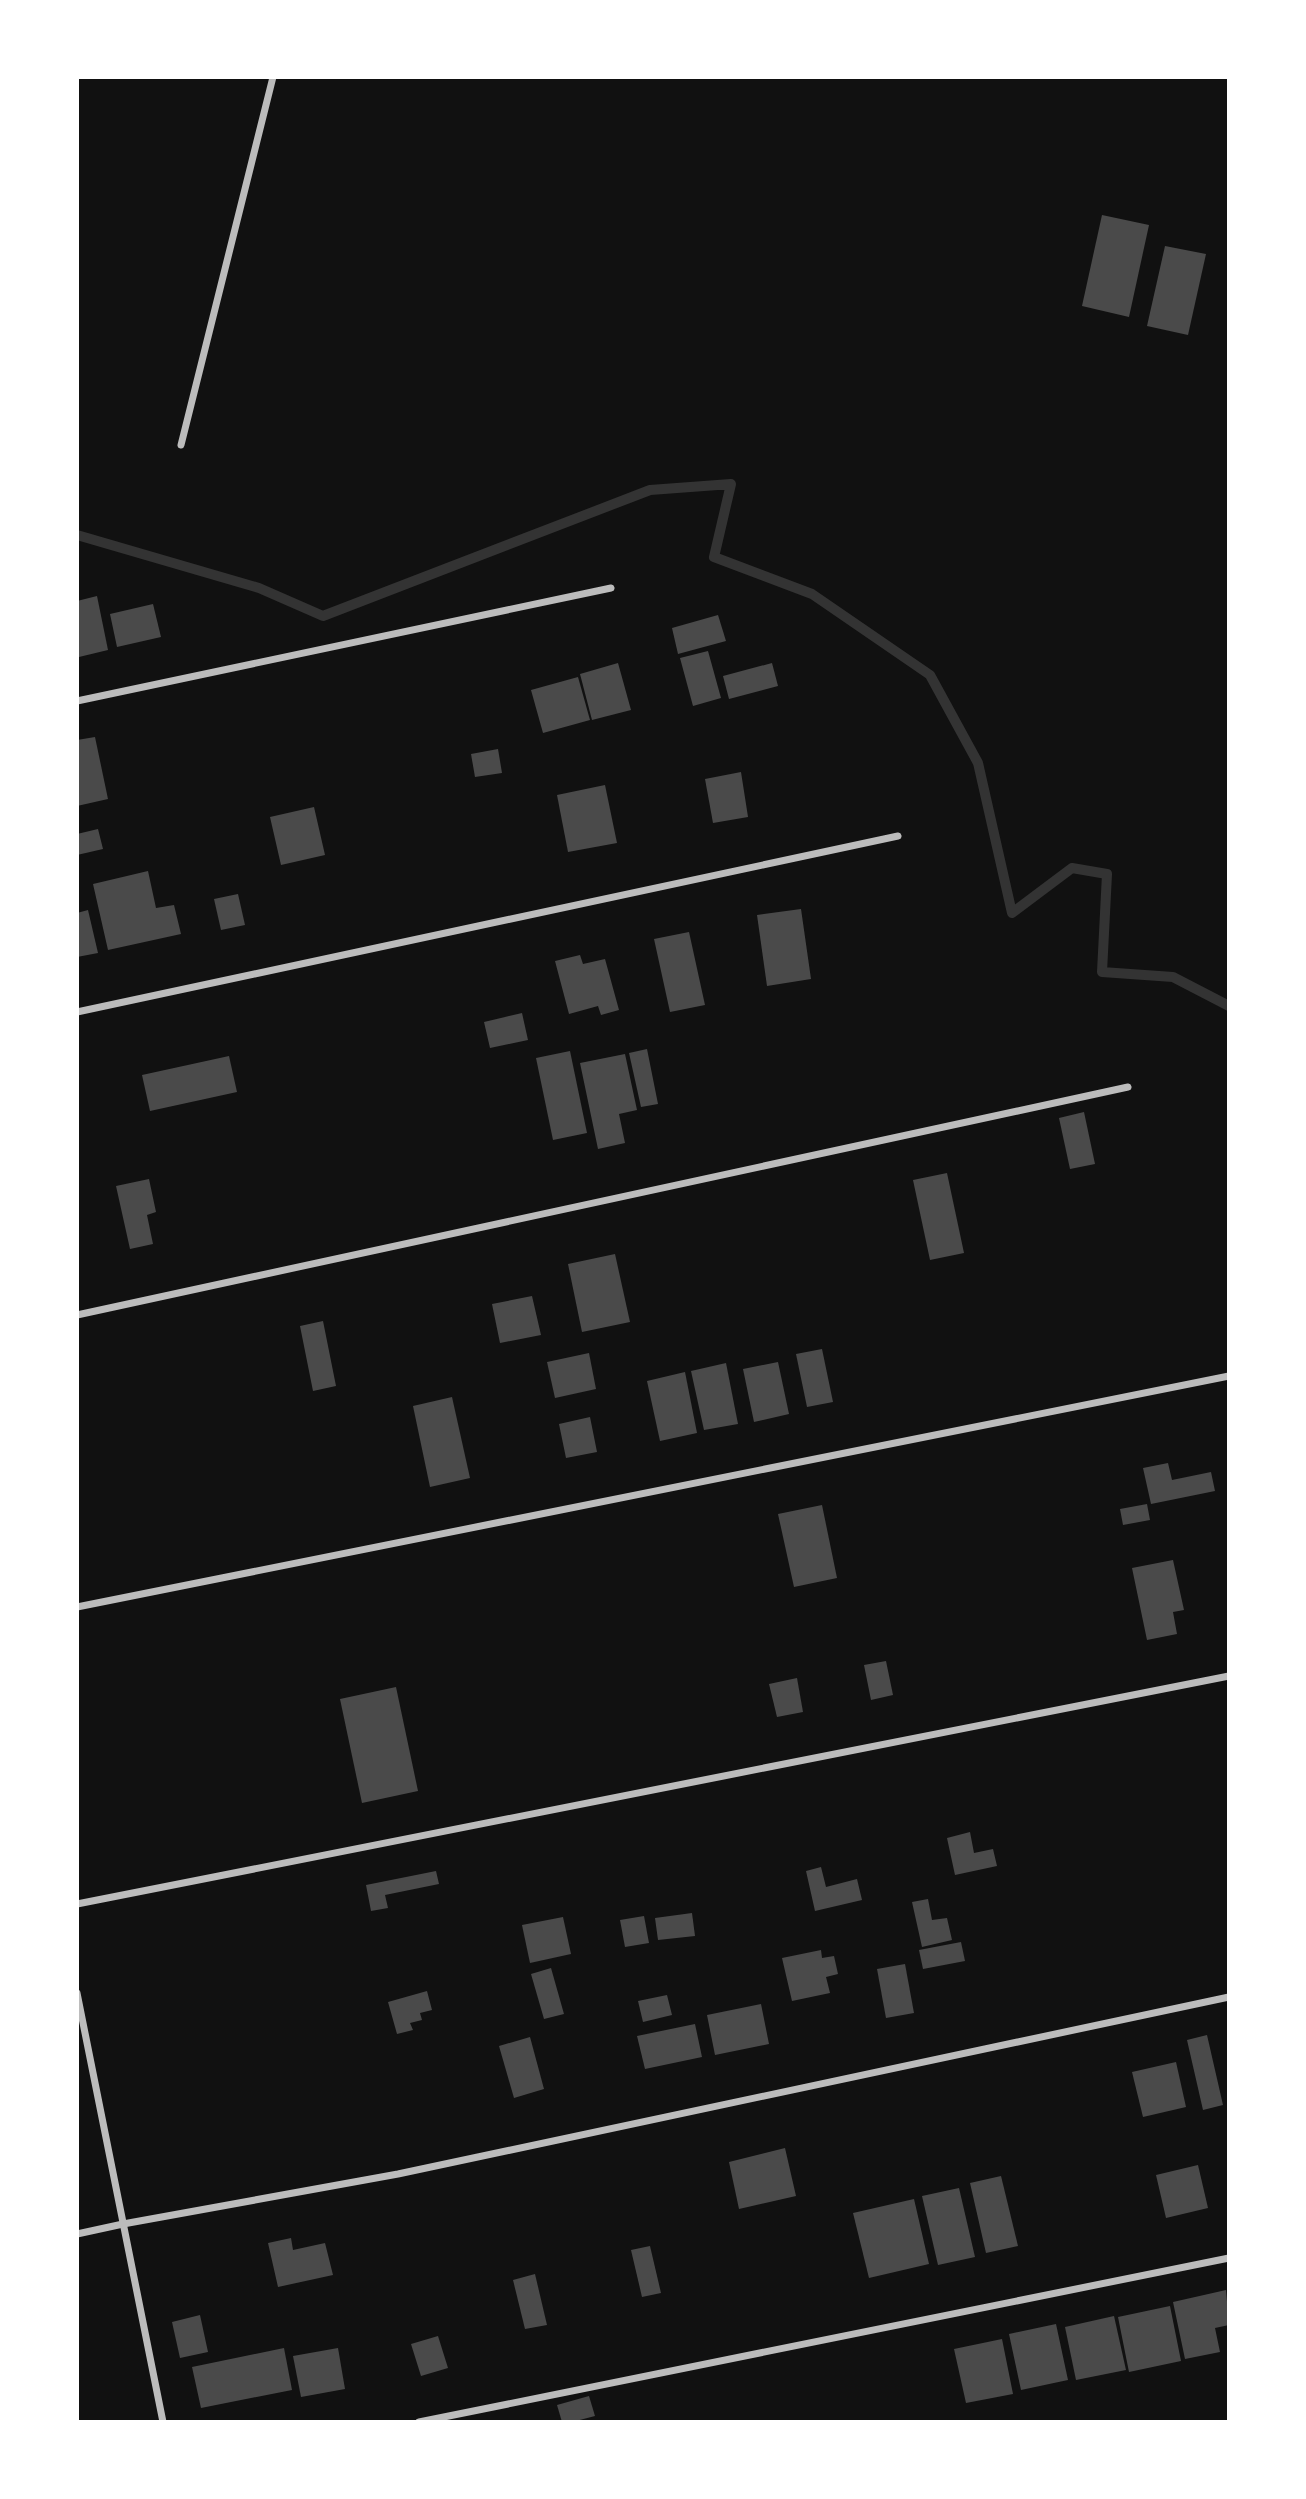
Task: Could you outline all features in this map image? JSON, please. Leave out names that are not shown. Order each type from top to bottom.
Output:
[{"type":"street","points":[[181,445],[272,77]]},
{"type":"street","points":[[77,701],[611,589]]},
{"type":"street","points":[[77,1012],[898,836]]},
{"type":"street","points":[[77,1315],[1128,1087]]},
{"type":"street","points":[[77,1607],[1229,1376]]},
{"type":"street","points":[[77,1904],[1229,1675]]},
{"type":"street","points":[[77,1993],[163,2422]]},
{"type":"street","points":[[77,2234],[398,2174],[1229,1997]]},
{"type":"street","points":[[419,2422],[1229,2258]]},
{"type":"building","points":[[1102,215],[1149,225],[1129,317],[1082,306]]},
{"type":"building","points":[[1165,246],[1206,254],[1188,335],[1147,326]]},
{"type":"building","points":[[97,596],[108,650],[79,657],[77,601]]},
{"type":"building","points":[[153,604],[161,637],[117,647],[110,614]]},
{"type":"building","points":[[718,615],[726,641],[678,654],[672,628]]},
{"type":"building","points":[[708,651],[721,698],[693,706],[680,658]]},
{"type":"building","points":[[618,663],[631,710],[592,720],[580,674]]},
{"type":"building","points":[[772,663],[778,686],[729,699],[723,676]]},
{"type":"building","points":[[578,677],[590,720],[543,733],[531,690]]},
{"type":"building","points":[[95,737],[108,799],[77,806],[77,740]]},
{"type":"building","points":[[498,749],[502,773],[475,777],[471,754]]},
{"type":"building","points":[[741,772],[748,817],[713,823],[705,779]]},
{"type":"building","points":[[605,785],[617,843],[568,852],[557,795]]},
{"type":"building","points":[[314,807],[325,855],[281,865],[270,817]]},
{"type":"building","points":[[98,829],[103,849],[77,855],[77,834]]},
{"type":"building","points":[[148,871],[156,908],[174,905],[181,934],[108,950],[93,884]]},
{"type":"building","points":[[238,894],[245,925],[221,930],[214,899]]},
{"type":"building","points":[[801,909],[811,979],[767,986],[757,915]]},
{"type":"building","points":[[88,910],[98,953],[77,957],[77,913]]},
{"type":"building","points":[[689,932],[705,1005],[670,1012],[654,939]]},
{"type":"building","points":[[580,955],[583,964],[605,959],[619,1010],[601,1015],[598,1006],[569,1014],[555,961]]},
{"type":"building","points":[[522,1013],[528,1040],[490,1048],[484,1022]]},
{"type":"building","points":[[647,1049],[658,1104],[641,1107],[629,1053]]},
{"type":"building","points":[[570,1051],[587,1133],[553,1140],[536,1058]]},
{"type":"building","points":[[625,1054],[637,1110],[619,1114],[625,1143],[598,1149],[580,1063]]},
{"type":"building","points":[[229,1056],[237,1092],[150,1111],[142,1075]]},
{"type":"building","points":[[1084,1112],[1095,1164],[1070,1169],[1059,1118]]},
{"type":"building","points":[[947,1173],[964,1253],[930,1260],[913,1180]]},
{"type":"building","points":[[149,1179],[156,1212],[147,1215],[153,1244],[130,1249],[116,1186]]},
{"type":"building","points":[[615,1254],[630,1322],[582,1332],[568,1264]]},
{"type":"building","points":[[532,1296],[541,1335],[500,1343],[492,1304]]},
{"type":"building","points":[[323,1321],[336,1386],[313,1391],[300,1326]]},
{"type":"building","points":[[822,1349],[833,1402],[807,1407],[796,1354]]},
{"type":"building","points":[[589,1353],[596,1389],[555,1398],[547,1362]]},
{"type":"building","points":[[778,1362],[789,1414],[754,1422],[743,1369]]},
{"type":"building","points":[[726,1363],[738,1424],[704,1430],[691,1371]]},
{"type":"building","points":[[685,1372],[697,1433],[660,1441],[647,1381]]},
{"type":"building","points":[[452,1397],[470,1478],[430,1487],[413,1406]]},
{"type":"building","points":[[590,1417],[597,1452],[566,1458],[559,1424]]},
{"type":"building","points":[[1168,1463],[1172,1480],[1211,1472],[1215,1491],[1151,1504],[1143,1468]]},
{"type":"building","points":[[1147,1504],[1150,1520],[1123,1525],[1120,1509]]},
{"type":"building","points":[[822,1505],[837,1578],[794,1587],[778,1514]]},
{"type":"building","points":[[1173,1560],[1184,1610],[1173,1612],[1177,1634],[1147,1640],[1132,1568]]},
{"type":"building","points":[[886,1661],[893,1695],[871,1700],[864,1665]]},
{"type":"building","points":[[797,1678],[803,1712],[777,1717],[769,1684]]},
{"type":"building","points":[[396,1687],[418,1791],[362,1803],[340,1699]]},
{"type":"building","points":[[970,1832],[974,1853],[993,1849],[997,1866],[955,1875],[947,1838]]},
{"type":"building","points":[[821,1867],[826,1887],[857,1879],[862,1900],[815,1911],[806,1871]]},
{"type":"building","points":[[436,1871],[439,1884],[385,1895],[388,1908],[371,1911],[366,1885]]},
{"type":"building","points":[[928,1899],[932,1920],[947,1918],[952,1940],[922,1947],[912,1902]]},
{"type":"building","points":[[692,1913],[695,1936],[658,1940],[655,1918]]},
{"type":"building","points":[[644,1916],[649,1943],[625,1947],[620,1920]]},
{"type":"building","points":[[563,1917],[571,1954],[530,1963],[522,1925]]},
{"type":"building","points":[[961,1942],[965,1961],[923,1969],[919,1950]]},
{"type":"building","points":[[821,1950],[822,1958],[834,1956],[838,1974],[826,1977],[830,1993],[792,2001],[782,1958]]},
{"type":"building","points":[[905,1964],[914,2013],[886,2018],[877,1969]]},
{"type":"building","points":[[551,1968],[564,2014],[544,2019],[531,1974]]},
{"type":"building","points":[[427,1991],[432,2010],[420,2013],[422,2020],[410,2023],[413,2030],[397,2034],[388,2002]]},
{"type":"building","points":[[667,1995],[672,2015],[643,2022],[638,2001]]},
{"type":"building","points":[[761,2004],[769,2044],[715,2055],[707,2015]]},
{"type":"building","points":[[695,2024],[702,2057],[645,2069],[637,2036]]},
{"type":"building","points":[[1207,2035],[1223,2105],[1203,2110],[1187,2040]]},
{"type":"building","points":[[530,2037],[544,2089],[514,2098],[499,2046]]},
{"type":"building","points":[[1176,2062],[1186,2107],[1143,2117],[1132,2072]]},
{"type":"building","points":[[785,2148],[796,2196],[739,2209],[729,2162]]},
{"type":"building","points":[[1198,2165],[1208,2208],[1166,2218],[1156,2175]]},
{"type":"building","points":[[1001,2176],[1018,2246],[986,2253],[970,2183]]},
{"type":"building","points":[[959,2188],[975,2257],[938,2265],[922,2196]]},
{"type":"building","points":[[914,2199],[929,2264],[869,2278],[853,2213]]},
{"type":"building","points":[[291,2238],[293,2250],[325,2243],[333,2275],[278,2287],[268,2243]]},
{"type":"building","points":[[650,2246],[661,2293],[642,2297],[631,2250]]},
{"type":"building","points":[[535,2274],[547,2325],[525,2329],[513,2280]]},
{"type":"building","points":[[1226,2290],[1229,2325],[1215,2328],[1220,2352],[1185,2359],[1173,2302]]},
{"type":"building","points":[[1170,2306],[1181,2361],[1129,2372],[1118,2317]]},
{"type":"building","points":[[200,2315],[208,2352],[180,2358],[172,2322]]},
{"type":"building","points":[[1114,2316],[1126,2370],[1076,2380],[1065,2327]]},
{"type":"building","points":[[1056,2324],[1068,2380],[1021,2390],[1009,2334]]},
{"type":"building","points":[[438,2336],[448,2368],[421,2376],[411,2344]]},
{"type":"building","points":[[1002,2339],[1013,2394],[966,2403],[954,2349]]},
{"type":"building","points":[[284,2348],[292,2390],[201,2408],[192,2367]]},
{"type":"building","points":[[338,2348],[345,2389],[301,2397],[293,2356]]},
{"type":"building","points":[[589,2396],[595,2416],[562,2422],[557,2405]]},
{"type":"waterway","points":[[77,535],[259,588],[323,616],[650,490],[731,484],[714,557],[812,594],[930,675],[978,763],[1012,913],[1072,868],[1107,874],[1102,972],[1173,977],[1229,1006]]}]
